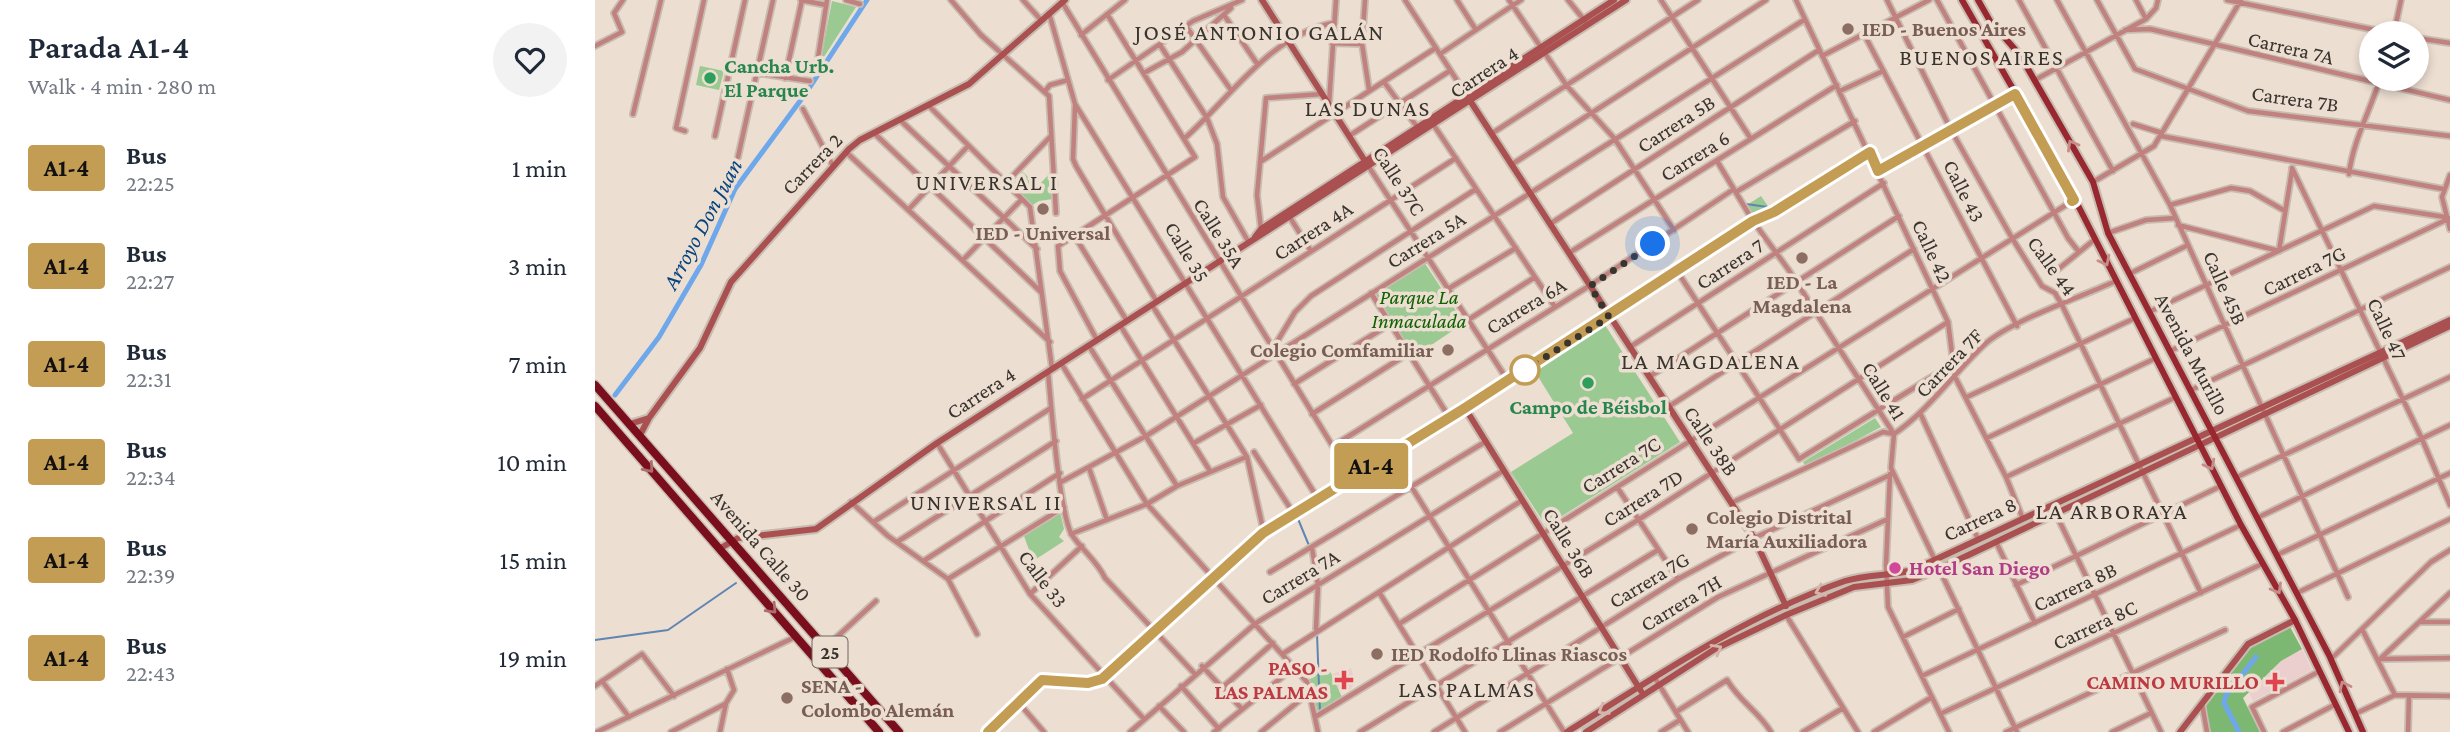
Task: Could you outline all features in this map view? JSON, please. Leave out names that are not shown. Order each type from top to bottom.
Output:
[{"type":"highway","name":"Avenida Calle 30","points":[[595,385],[898,732]]},
{"type":"highway","name":"Avenida Calle 30","points":[[595,406],[879,732]]},
{"type":"main road","name":"Avenida Murillo","points":[[1962,0],[2074,200],[2241,525],[2295,620],[2349,732]]},
{"type":"main road","name":"Avenida Murillo","points":[[1978,0],[1990,21],[2020,55],[2093,182],[2108,233],[2331,659],[2357,713],[2363,732]]},
{"type":"street","points":[[595,47],[622,33],[614,13],[623,0]]},
{"type":"street","points":[[633,114],[661,0]]},
{"type":"street","points":[[685,131],[676,128],[704,0]]},
{"type":"street","points":[[715,136],[745,0]]},
{"type":"street","points":[[738,157],[773,0]]},
{"type":"street","points":[[785,78],[801,0],[827,2],[816,71]]},
{"type":"street","points":[[846,0],[860,4]]},
{"type":"street","points":[[951,0],[1002,54],[1046,90],[1049,96],[1056,213]]},
{"type":"street","points":[[1023,0],[1041,20]]},
{"type":"street","points":[[1081,35],[1125,0]]},
{"type":"street","points":[[1145,73],[1169,61],[1242,0]]},
{"type":"street","name":"Calle 37C","points":[[1262,0],[1508,381]]},
{"type":"street","points":[[1329,105],[1336,0]]},
{"type":"street","points":[[1365,0],[1362,44],[1369,90]]},
{"type":"street","name":"Calle 38B","points":[[1405,0],[1689,442],[1754,538],[1786,604],[1786,615]]},
{"type":"street","points":[[1457,0],[1476,30]]},
{"type":"street","points":[[1440,54],[1511,3],[1521,0]]},
{"type":"street","points":[[1568,0],[1586,22]]},
{"type":"street","name":"Carrera 4","points":[[1586,22],[1614,0]]},
{"type":"street","name":"Carrera 4","points":[[719,549],[733,540],[816,529],[937,443],[1586,22],[1626,0]]},
{"type":"street","points":[[1661,0],[1751,139]]},
{"type":"street","points":[[1491,134],[1698,0]]},
{"type":"street","points":[[1511,165],[1766,0]]},
{"type":"street","name":"Calle 42","points":[[1795,0],[1870,152],[1948,323],[1951,365],[1955,377],[2006,477],[2023,519]]},
{"type":"street","name":"Calle 44","points":[[1887,0],[1951,130],[2012,238],[2041,285],[2055,293],[2062,305],[2201,593]]},
{"type":"street","points":[[1822,56],[1929,0]]},
{"type":"street","points":[[1937,0],[2054,212],[2079,252]]},
{"type":"street","points":[[2019,0],[2113,171]]},
{"type":"street","name":"Calle 45B","points":[[2057,0],[2170,205],[2348,597]]},
{"type":"street","points":[[2097,0],[2117,35]]},
{"type":"street","points":[[2136,0],[2146,19]]},
{"type":"street","points":[[2035,80],[2146,19],[2156,8],[2158,0]]},
{"type":"street","points":[[2227,0],[2359,26]]},
{"type":"street","points":[[2395,21],[2401,0]]},
{"type":"street","name":"Carrera 2","points":[[641,435],[649,418],[695,356],[731,282],[846,152],[874,133],[969,84],[1063,1]]},
{"type":"street","name":"Calle 35A","points":[[1063,1],[1218,262],[1352,478]]},
{"type":"street","points":[[2093,182],[2143,155],[2161,135],[2241,1]]},
{"type":"street","points":[[1511,3],[1567,86],[1614,138],[1674,229]]},
{"type":"street","points":[[1108,80],[1186,26],[1216,10],[1231,7]]},
{"type":"street","name":"Calle 35","points":[[1049,13],[1075,104],[1244,374],[1318,499]]},
{"type":"street","points":[[1097,340],[1060,271],[1058,247],[1195,157],[1107,15]]},
{"type":"street","points":[[1224,15],[1258,65]]},
{"type":"street","name":"Carrera 5A","points":[[1061,482],[1146,436],[1244,374],[1273,352],[1494,217],[1614,138],[1804,20]]},
{"type":"street","points":[[1185,138],[1258,65],[1314,27],[1333,23]]},
{"type":"street","points":[[1186,26],[1231,90]]},
{"type":"street","name":"Carrera 7A","points":[[2125,30],[2150,29],[2359,80]]},
{"type":"street","name":"Calle 43","points":[[1864,34],[1881,72],[2017,326]]},
{"type":"street","name":"Carrera 7B","points":[[2117,35],[2135,69],[2187,91],[2248,110],[2450,136]]},
{"type":"street","points":[[2429,40],[2450,43]]},
{"type":"street","points":[[1332,43],[1362,44]]},
{"type":"street","points":[[1160,45],[1207,118],[1217,144],[1223,197],[1251,240]]},
{"type":"street","points":[[1260,162],[1434,49]]},
{"type":"street","name":"Carrera 5B","points":[[1550,224],[1819,50]]},
{"type":"street","points":[[730,69],[810,81]]},
{"type":"street","points":[[1349,136],[1448,72]]},
{"type":"street","name":"Carrera 6","points":[[1569,254],[1751,139],[1838,88],[1881,72]]},
{"type":"street","points":[[1046,90],[1050,85],[1068,80]]},
{"type":"street","points":[[1384,82],[1418,128]]},
{"type":"street","points":[[2349,174],[2352,153],[2366,124],[2376,91]]},
{"type":"street","name":"Carrera 7A","points":[[2407,91],[2450,100]]},
{"type":"street","points":[[1262,232],[1257,195],[1266,98],[1322,94]]},
{"type":"street","points":[[1878,171],[2015,94]]},
{"type":"street","points":[[1075,104],[1073,159],[1174,340],[1247,457],[1263,533]]},
{"type":"street","points":[[929,106],[1030,207],[1050,342],[1051,408],[1064,507],[1071,534],[1100,566],[1105,578],[1194,673]]},
{"type":"street","points":[[803,109],[833,166]]},
{"type":"street","points":[[900,120],[1037,249]]},
{"type":"street","name":"Carrera 6A","points":[[1333,446],[1590,286],[1735,191],[1855,121]]},
{"type":"street","points":[[1432,123],[1555,307]]},
{"type":"street","name":"Carrera 4","points":[[1367,164],[1418,128],[1432,123]]},
{"type":"street","points":[[2133,124],[2161,135],[2293,165],[2443,189]]},
{"type":"street","points":[[874,133],[1041,292]]},
{"type":"street","points":[[1006,183],[1051,136]]},
{"type":"street","points":[[909,209],[968,146]]},
{"type":"street","points":[[846,152],[1050,342]]},
{"type":"street","points":[[988,732],[1045,680],[1088,683],[1105,676],[1263,533],[1609,317],[1753,221],[1774,212],[1870,152]]},
{"type":"street","name":"Carrera 4A","points":[[1082,399],[1456,158]]},
{"type":"street","name":"Calle 41","points":[[1717,161],[1753,221],[1816,312],[1894,434],[1886,576],[1888,607],[1949,732]]},
{"type":"street","points":[[2279,251],[2293,165]]},
{"type":"street","name":"Calle 47","points":[[2293,165],[2422,439],[2450,505]]},
{"type":"street","points":[[2450,175],[2443,189],[2450,229]]},
{"type":"street","name":"Carrera 7","points":[[1629,348],[1884,183]]},
{"type":"street","points":[[2170,205],[2231,188],[2250,191],[2285,211]]},
{"type":"street","points":[[1273,352],[1295,312],[1311,296],[1476,189]]},
{"type":"street","points":[[963,260],[1022,199]]},
{"type":"street","name":"Carrera 7C","points":[[1399,624],[2074,200]]},
{"type":"street","points":[[2149,312],[2374,206],[2447,218]]},
{"type":"street","points":[[1289,215],[1311,251]]},
{"type":"street","points":[[1648,377],[1899,216]]},
{"type":"street","points":[[2108,233],[2146,220],[2176,218]]},
{"type":"street","name":"Carrera 7G","points":[[2170,351],[2447,218]]},
{"type":"street","points":[[2178,225],[2279,251]]},
{"type":"street","points":[[2129,274],[2187,243],[2200,231]]},
{"type":"street","points":[[1074,235],[1143,360],[1210,471]]},
{"type":"street","points":[[2056,271],[2094,240]]},
{"type":"street","points":[[1448,290],[1516,248]]},
{"type":"street","points":[[1668,407],[1914,249]]},
{"type":"street","points":[[2191,390],[2450,267]]},
{"type":"street","points":[[1677,271],[1799,459],[1951,365]]},
{"type":"street","points":[[1468,320],[1535,277]]},
{"type":"street","name":"Carrera 7F","points":[[1731,503],[1883,432],[1894,434],[1921,415],[1986,343],[2116,281]]},
{"type":"street","points":[[1371,293],[1450,418]]},
{"type":"street","name":"Carrera 7F","points":[[1967,397],[2135,318]]},
{"type":"street","name":"Carrera 8","points":[[2381,356],[2450,320]]},
{"type":"street","name":"Carrera 7D","points":[[1315,717],[1638,520],[1948,323]]},
{"type":"street","points":[[1294,384],[1390,324]]},
{"type":"street","name":"Carrera 8","points":[[1566,732],[1728,632],[1786,604],[1849,580],[1913,570],[2450,326]]},
{"type":"street","points":[[1089,345],[1177,486]]},
{"type":"street","points":[[1313,414],[1409,354]]},
{"type":"street","points":[[1987,438],[2156,358]]},
{"type":"street","points":[[1060,363],[1147,504],[1296,666],[1310,692],[1318,732]]},
{"type":"street","points":[[2237,477],[2450,377]]},
{"type":"street","points":[[2006,477],[2176,397]]},
{"type":"street","points":[[1194,443],[1262,405]]},
{"type":"street","points":[[875,521],[1051,408]]},
{"type":"street","name":"Calle 36B","points":[[1465,408],[1644,696]]},
{"type":"street","points":[[1921,415],[1978,539]]},
{"type":"street","points":[[630,424],[649,418]]},
{"type":"street","points":[[2257,518],[2450,425]]},
{"type":"street","points":[[897,542],[1056,441]]},
{"type":"street","points":[[1270,572],[1485,442]]},
{"type":"street","name":"Calle 33","points":[[937,443],[1030,594],[1144,719]]},
{"type":"street","points":[[1254,452],[1294,514]]},
{"type":"street","points":[[1391,454],[1566,732]]},
{"type":"street","points":[[1071,534],[1147,504],[1177,486],[1247,457]]},
{"type":"street","points":[[1089,468],[1107,520]]},
{"type":"street","points":[[1891,468],[2016,730]]},
{"type":"street","name":"Carrera 8","points":[[1586,732],[1715,649],[1786,615],[1854,587],[1912,580],[1939,569],[2056,514],[2141,468]]},
{"type":"street","name":"Carrera 7A","points":[[1130,732],[1202,666],[1256,623],[1503,471]]},
{"type":"street","points":[[2277,555],[2450,472]]},
{"type":"street","points":[[925,560],[1060,473]]},
{"type":"street","name":"Carrera 7G","points":[[1434,732],[1678,579],[1754,538],[1890,475]]},
{"type":"street","points":[[2016,585],[2221,486]]},
{"type":"street","points":[[1617,487],[1678,579]]},
{"type":"street","points":[[1284,653],[1316,629],[1450,548],[1521,501]]},
{"type":"street","points":[[851,502],[897,542],[948,579],[977,634]]},
{"type":"street","points":[[948,579],[1064,507]]},
{"type":"street","points":[[2056,514],[2161,732]]},
{"type":"street","name":"Carrera 7H","points":[[1500,732],[1718,597],[1888,519]]},
{"type":"street","points":[[2297,593],[2450,519]]},
{"type":"street","name":"Carrera 8B","points":[[1922,676],[2241,525]]},
{"type":"street","points":[[1996,542],[2035,623]]},
{"type":"street","points":[[1030,594],[1082,546]]},
{"type":"street","points":[[1312,548],[1318,585],[1316,629]]},
{"type":"street","points":[[1360,732],[1658,550]]},
{"type":"street","points":[[2331,659],[2431,562],[2450,550]]},
{"type":"street","name":"Carrera 8C","points":[[1940,714],[2262,564]]},
{"type":"street","points":[[1378,592],[1465,732]]},
{"type":"street","points":[[2379,660],[2450,593]]},
{"type":"street","points":[[826,648],[876,601]]},
{"type":"street","points":[[1903,637],[1959,609]]},
{"type":"street","points":[[1786,615],[1858,732]]},
{"type":"street","points":[[2180,732],[2248,644],[2295,620]]},
{"type":"street","points":[[2420,622],[2450,622]]},
{"type":"street","points":[[2362,629],[2395,695]]},
{"type":"street","points":[[2006,732],[2016,730],[2225,630]]},
{"type":"street","points":[[597,732],[797,636]]},
{"type":"street","points":[[1223,687],[1273,643]]},
{"type":"street","points":[[595,686],[642,654],[674,696]]},
{"type":"street","points":[[2379,660],[2450,658]]},
{"type":"street","points":[[1202,666],[1242,709]]},
{"type":"street","points":[[1181,686],[1217,730],[1296,666]]},
{"type":"street","points":[[720,732],[726,703],[734,690],[727,669]]},
{"type":"street","points":[[2264,732],[2252,707],[2321,671]]},
{"type":"street","points":[[1655,678],[1688,732]]},
{"type":"street","points":[[1676,712],[1727,680],[1741,702],[1762,718],[1771,732]]},
{"type":"street","points":[[602,681],[629,717]]},
{"type":"street","points":[[1261,732],[1310,692]]},
{"type":"street","points":[[2357,713],[2395,695],[2450,696]]},
{"type":"street","points":[[2408,732],[2409,696]]},
{"type":"street","points":[[1874,732],[1932,697]]},
{"type":"street","points":[[1018,702],[1044,732]]},
{"type":"street","points":[[671,732],[726,703]]},
{"type":"street","points":[[2202,704],[2207,732]]},
{"type":"street","points":[[2283,732],[2336,704]]},
{"type":"street","points":[[1159,706],[1180,731]]},
{"type":"street","points":[[1803,732],[1843,708]]},
{"type":"street","points":[[2112,732],[2151,713]]},
{"type":"street","points":[[1661,732],[1680,720]]},
{"type":"street","points":[[2301,723],[2304,732]]},
{"type":"shaded area","name":"CAMINO MURILLO","points":[[2302,649],[2312,670],[2253,701],[2249,693],[2281,661]]},
{"type":"shaded area","name":"PASO - LAS PALMAS","points":[[1351,668],[1355,682],[1351,689],[1339,692],[1332,674]]},
{"type":"green space","points":[[832,1],[856,7],[820,63]]},
{"type":"green space","name":"Cancha Urb. El Parque","points":[[700,66],[724,71],[719,90],[696,85]]},
{"type":"green space","points":[[1023,172],[1038,186],[1051,172],[1053,199],[1039,201],[1031,206],[1011,186]]},
{"type":"green space","points":[[1761,196],[1770,209],[1756,219],[1747,205]]},
{"type":"green space","name":"Parque La Inmaculada","points":[[1424,262],[1464,323],[1415,356],[1374,294]]},
{"type":"green space","points":[[1605,325],[1680,442],[1546,526],[1511,472],[1573,433],[1534,370]]},
{"type":"green space","points":[[1875,418],[1881,427],[1806,467],[1803,462]]},
{"type":"green space","points":[[1060,512],[1064,529],[1059,537],[1064,541],[1033,561],[1024,536]]},
{"type":"green space","points":[[2289,625],[2302,649],[2281,661],[2243,698],[2260,732],[2210,732],[2204,705],[2249,648]]},
{"type":"green space","points":[[1328,667],[1342,697],[1318,712],[1308,680]]},
{"type":"waterway","name":"Arroyo Don Juan","points":[[615,395],[659,337],[701,265],[735,189],[806,93],[867,0]]},
{"type":"waterway","points":[[1746,204],[1775,208]]},
{"type":"waterway","points":[[1296,514],[1310,548]]},
{"type":"waterway","points":[[595,640],[668,630],[736,583]]},
{"type":"waterway","points":[[1317,634],[1320,712]]},
{"type":"waterway","points":[[2239,732],[2224,703],[2226,695],[2256,657]]},
{"type":"bus line","name":"A1-4","points":[[988,732],[1042,680],[1088,683],[1102,679],[1263,533],[1609,317],[1753,221],[1774,212],[1870,152],[1878,171],[2015,94],[2063,176],[2074,200],[2072,201]]},
{"type":"place","name":"IED - Buenos Aires","points":[[1848,29]]},
{"type":"place","name":"Cancha Urb. El Parque","points":[[710,78]]},
{"type":"place","name":"IED - Universal","points":[[1043,209]]},
{"type":"place","name":"IED - La Magdalena","points":[[1802,258]]},
{"type":"place","name":"Colegio Comfamiliar","points":[[1448,350]]},
{"type":"place","name":"Campo de Béisbol","points":[[1588,383]]},
{"type":"place","name":"Colegio Distrital María Auxiliadora","points":[[1692,529]]},
{"type":"place","name":"Hotel San Diego","points":[[1895,568]]},
{"type":"place","name":"IED Rodolfo Llinas Riascos","points":[[1377,654]]},
{"type":"place","name":"PASO - LAS PALMAS","points":[[1344,680]]},
{"type":"place","name":"CAMINO MURILLO","points":[[2275,682]]},
{"type":"place","name":"SENA - Colombo Alemán","points":[[787,698]]},
{"type":"district","name":"JOSÉ ANTONIO GALÁN","points":[[1260,32]]},
{"type":"district","name":"BUENOS AIRES","points":[[1982,57]]},
{"type":"district","name":"LAS DUNAS","points":[[1368,108]]},
{"type":"district","name":"UNIVERSAL I","points":[[987,182]]},
{"type":"district","name":"LA MAGDALENA","points":[[1711,361]]},
{"type":"district","name":"UNIVERSAL II","points":[[986,502]]},
{"type":"district","name":"LA ARBORAYA","points":[[2112,511]]},
{"type":"district","name":"LAS PALMAS","points":[[1467,689]]},
{"type":"route","points":[[1525,370],[1609,317],[1590,286],[1653,244]]}]
